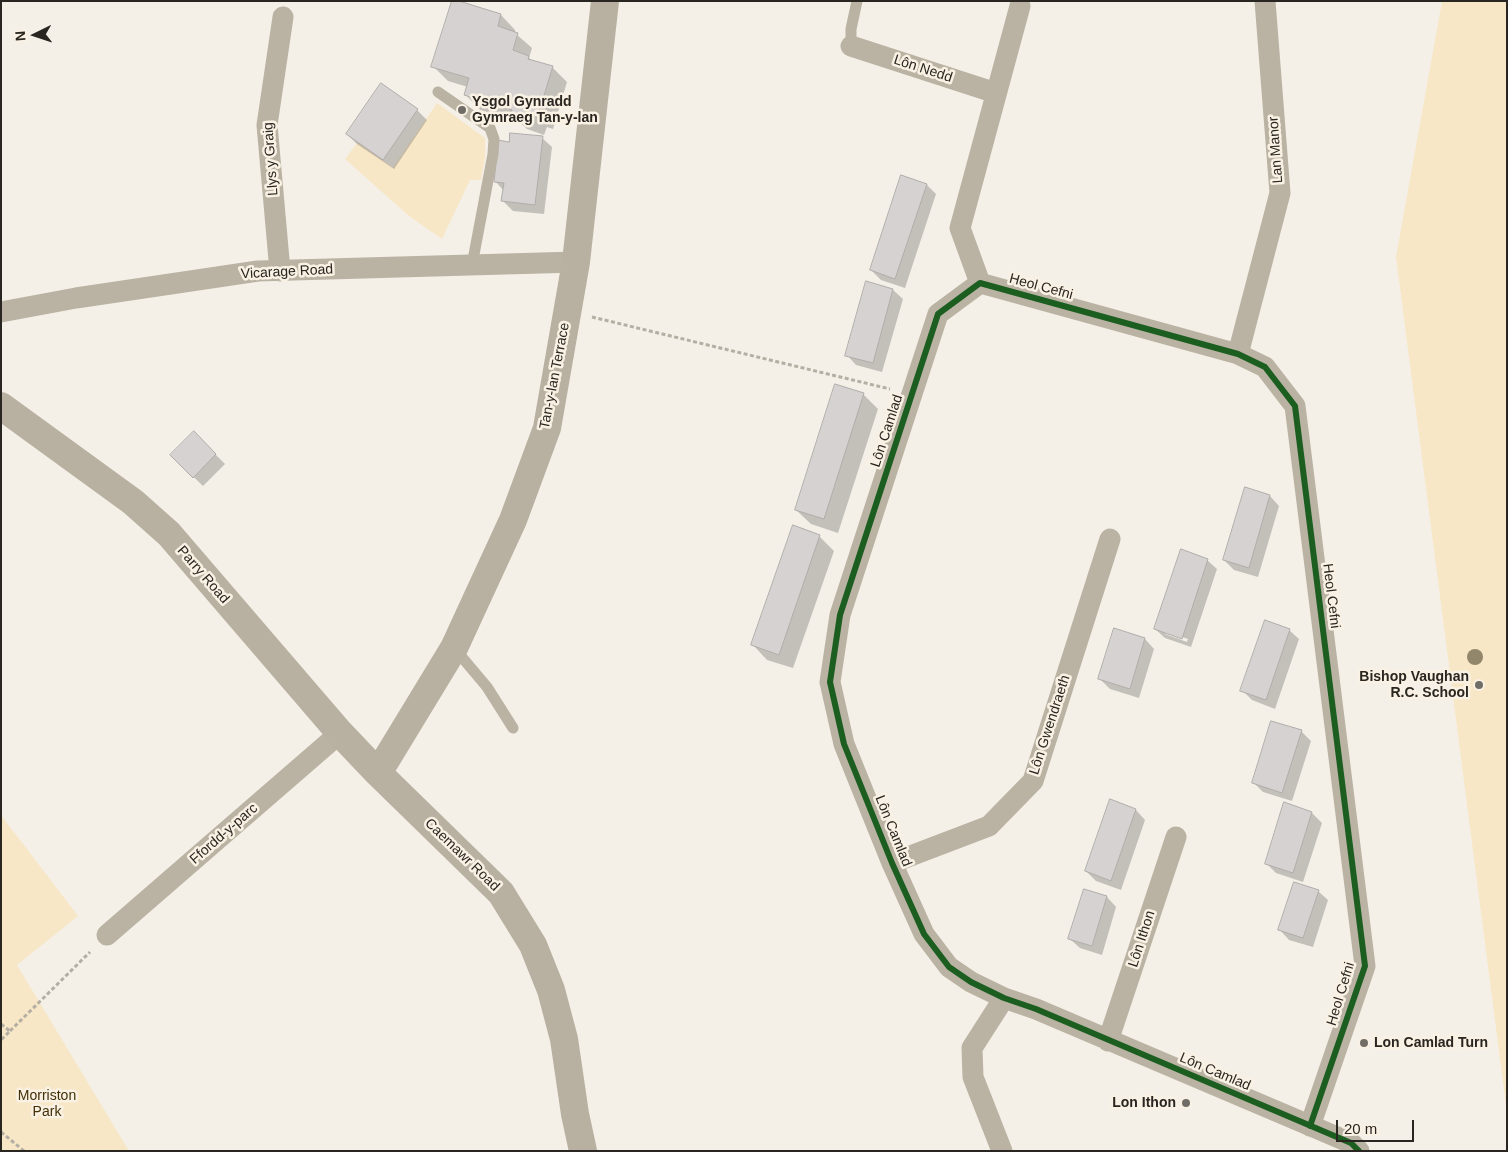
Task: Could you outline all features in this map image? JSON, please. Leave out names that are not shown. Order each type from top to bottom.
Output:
[{"type":"street","name":"Tan-y-lan Terrace","points":[[378,773],[454,648],[512,520],[547,428],[576,262],[605,1]]},
{"type":"street","name":"Lan Manor","points":[[1238,354],[1280,193],[1266,1]]},
{"type":"street","points":[[980,283],[960,228],[1020,6]]},
{"type":"street","name":"Llys y Graig","points":[[280,271],[267,125],[283,17]]},
{"type":"street","name":"Lôn Nedd","points":[[851,46],[996,93]]},
{"type":"street","name":"Vicarage Road","points":[[1,312],[95,295],[258,271],[576,262]]},
{"type":"street","name":"Heol Cefni","points":[[980,283],[1238,354],[1265,367],[1295,406],[1365,966],[1310,1126]]},
{"type":"street","name":"Lôn Camlad","points":[[980,283],[938,314],[840,615],[830,682],[844,744],[892,863],[924,934],[949,967],[971,982],[1004,998],[1036,1009],[1351,1143],[1359,1151]]},
{"type":"street","name":"Parry Road","points":[[1,406],[133,502],[169,534],[340,733],[378,773]]},
{"type":"street","name":"Lôn Gwendraeth","points":[[892,863],[989,826],[1033,781],[1110,539]]},
{"type":"street","name":"Ffordd-y-parc","points":[[107,935],[340,733]]},
{"type":"street","name":"Caemawr Road","points":[[378,773],[501,893],[533,945],[551,990],[564,1039],[575,1114],[584,1151]]},
{"type":"street","name":"Lôn Ithon","points":[[1108,1041],[1176,837]]},
{"type":"street","points":[[1002,1151],[973,1077],[972,1048],[1004,998]]},
{"type":"lane","points":[[851,46],[851,29],[857,1]]},
{"type":"lane","points":[[438,92],[490,128],[494,139],[493,154],[472,265]]},
{"type":"lane","points":[[454,648],[487,687],[513,728]]},
{"type":"path","points":[[567,311],[912,394]]},
{"type":"path","points":[[1,1040],[107,935]]},
{"type":"path","points":[[1,1024],[10,1031]]},
{"type":"path","points":[[1,1132],[24,1151]]},
{"type":"green space","name":"Bishop Vaughan R.C. School","points":[[1442,1],[1507,1],[1507,1113],[1396,257]]},
{"type":"green space","points":[[437,103],[485,138],[485,157],[481,180],[470,180],[442,239],[409,216],[345,159],[358,142],[393,168]]},
{"type":"green space","name":"Morriston Park","points":[[1,815],[78,916],[17,965],[129,1151],[1,1151]]},
{"type":"building","points":[[452,1],[459,1],[501,14],[498,26],[518,33],[513,50],[529,56],[528,59],[553,66],[538,115],[532,113],[530,121],[511,115],[512,110],[464,95],[469,78],[431,67]]},
{"type":"building","points":[[381,83],[418,109],[383,160],[346,134]]},
{"type":"building","points":[[510,133],[543,136],[535,205],[501,201],[504,183],[494,182],[498,140],[509,142]]},
{"type":"building","points":[[901,175],[927,184],[895,279],[870,270]]},
{"type":"building","points":[[866,281],[893,289],[873,363],[845,356]]},
{"type":"building","points":[[835,384],[864,393],[824,519],[795,510]]},
{"type":"building","points":[[194,431],[216,454],[193,478],[170,455]]},
{"type":"building","points":[[1245,487],[1270,495],[1249,568],[1223,560]]},
{"type":"building","points":[[793,525],[820,535],[779,655],[751,645]]},
{"type":"building","points":[[1181,549],[1208,559],[1182,639],[1154,629]]},
{"type":"building","points":[[1265,620],[1290,629],[1266,700],[1240,691]]},
{"type":"building","points":[[1114,628],[1145,638],[1130,689],[1098,679]]},
{"type":"building","points":[[1271,721],[1302,730],[1282,793],[1252,783]]},
{"type":"building","points":[[1110,799],[1136,809],[1111,881],[1085,871]]},
{"type":"building","points":[[1284,802],[1312,812],[1293,873],[1265,864]]},
{"type":"building","points":[[1294,882],[1319,890],[1303,938],[1278,930]]},
{"type":"building","points":[[1084,889],[1107,896],[1092,946],[1068,939]]},
{"type":"cycle path","points":[[1310,1126],[1365,966],[1295,406],[1265,367],[1238,354],[980,283],[938,314],[840,615],[830,682],[844,744],[892,863],[924,934],[949,967],[971,982],[1004,998],[1036,1009],[1351,1143],[1359,1151]]},
{"type":"place","name":"Ysgol Gynradd Gymraeg Tan-y-lan","points":[[462,110]]},
{"type":"place","name":"Bishop Vaughan R.C. School","points":[[1479,685]]},
{"type":"place","name":"Lon Camlad Turn","points":[[1364,1043]]},
{"type":"place","name":"Lon Ithon","points":[[1186,1103]]}]
